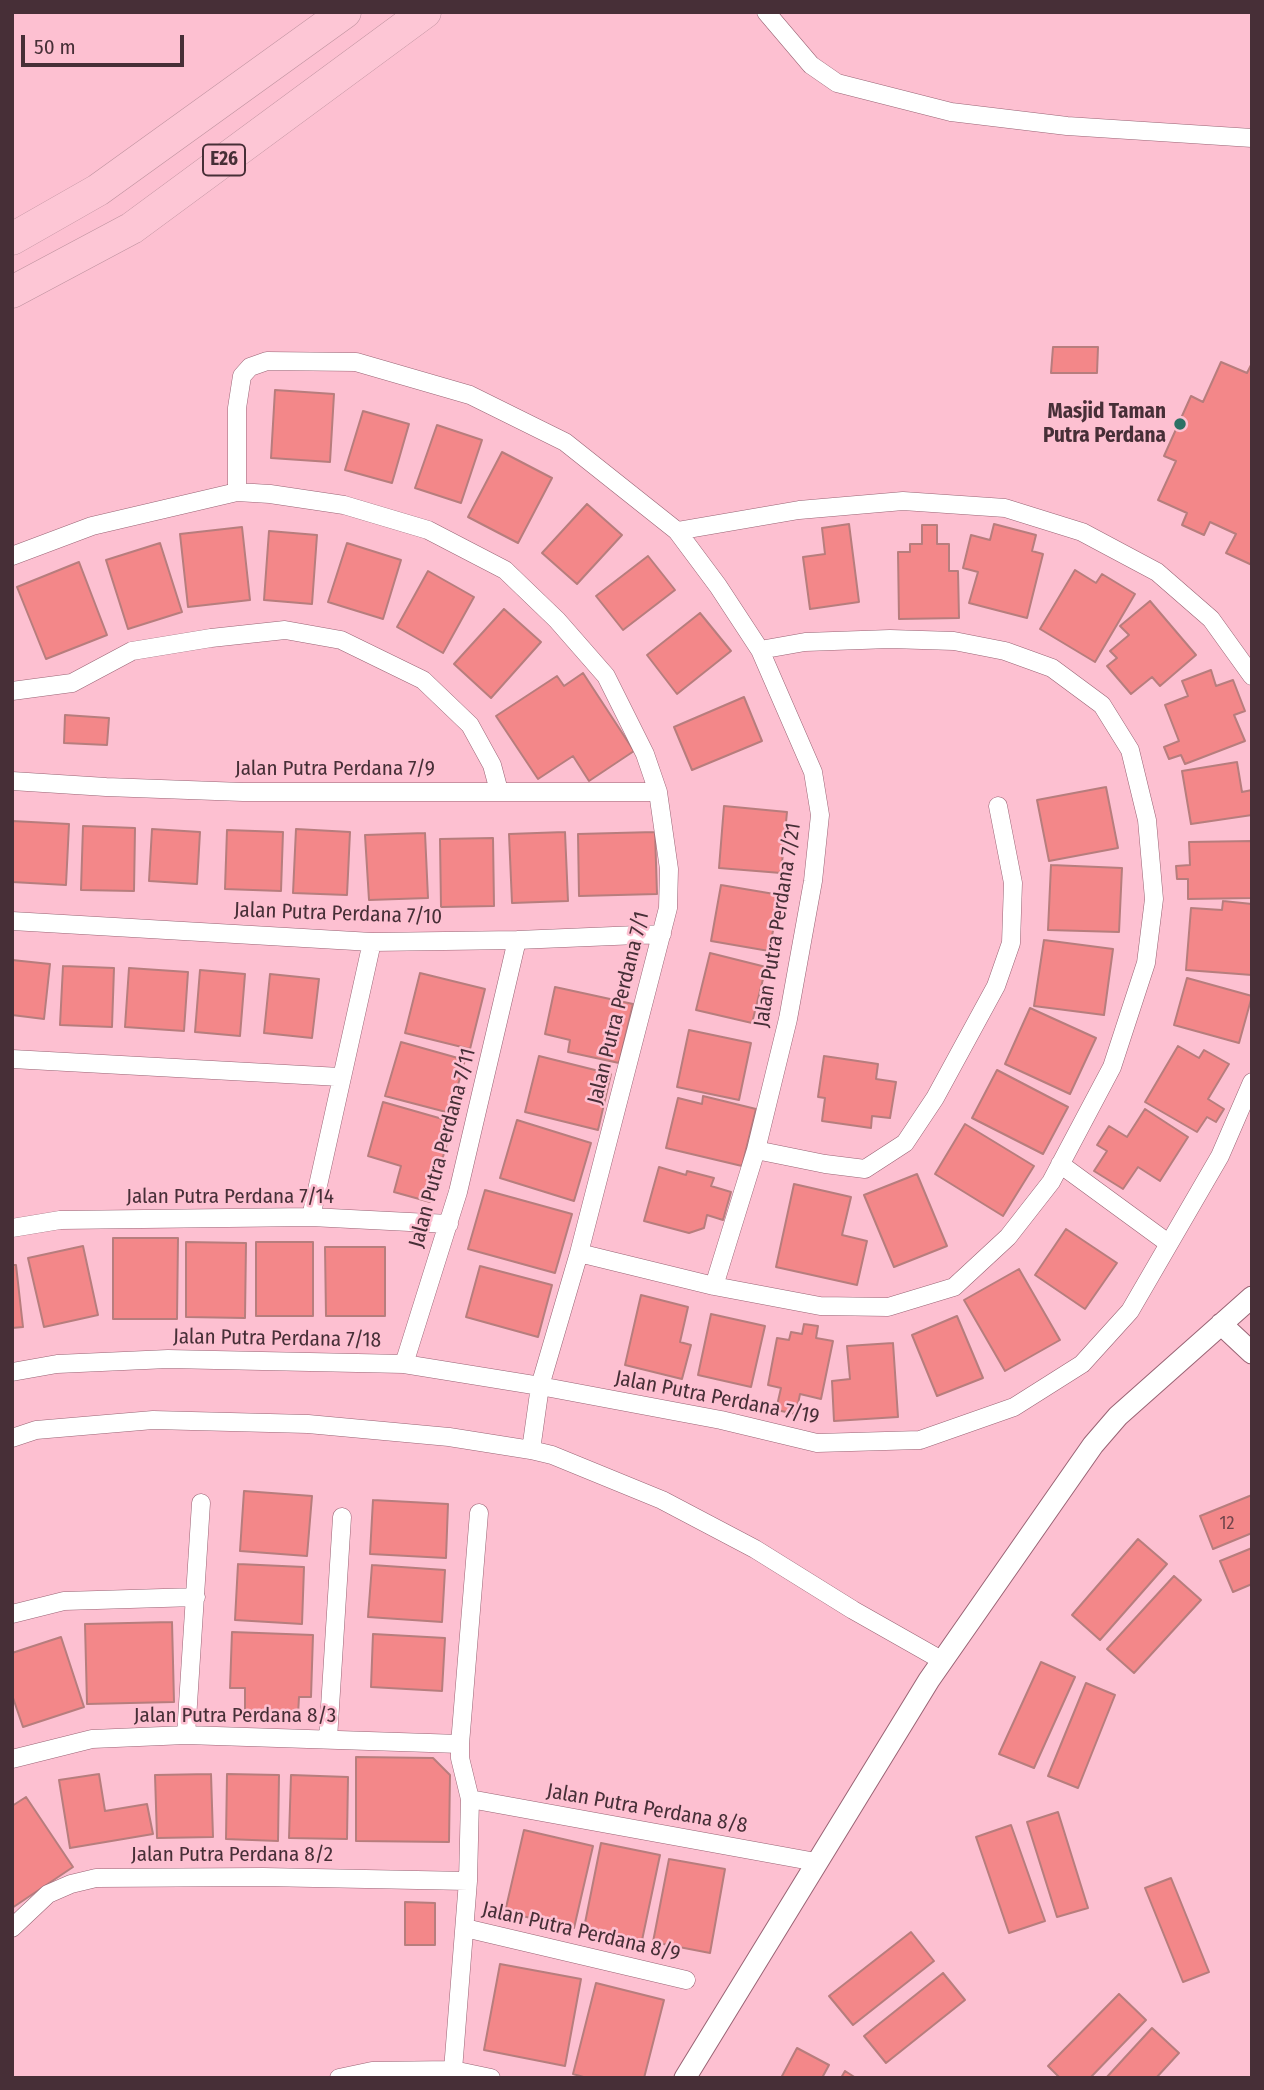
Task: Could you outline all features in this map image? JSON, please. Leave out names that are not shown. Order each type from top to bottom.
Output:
[{"type":"highway","name":"E26","points":[[12,239],[99,190],[345,12]]},
{"type":"highway","name":"E26","points":[[12,292],[132,228],[425,12]]},
{"type":"street","points":[[766,12],[811,65],[837,83],[951,112],[1066,125],[1252,138]]},
{"type":"street","name":"Jalan Putra Perdana 7/21","points":[[237,492],[237,408],[242,376],[250,367],[267,361],[356,362],[470,395],[565,442],[677,531],[718,586],[760,650],[813,772],[820,815],[813,881],[788,1019],[756,1150],[714,1286]]},
{"type":"street","name":"Jalan Putra Perdana 7/1","points":[[12,556],[92,526],[237,492],[344,505],[428,530],[505,570],[557,620],[606,676],[645,754],[658,792],[669,869],[668,908],[579,1252],[540,1386],[531,1450]]},
{"type":"street","points":[[677,531],[799,510],[903,501],[1004,508],[1082,532],[1157,572],[1211,619],[1252,676]]},
{"type":"street","points":[[12,691],[72,683],[132,651],[211,638],[285,630],[341,640],[424,680],[470,725],[492,765],[499,791]]},
{"type":"street","points":[[579,1252],[714,1286],[820,1306],[888,1307],[954,1287],[1008,1237],[1051,1182],[1112,1067],[1146,963],[1154,899],[1147,820],[1130,750],[1102,705],[1052,668],[1005,651],[954,641],[890,639],[805,642],[760,650]]},
{"type":"street","name":"Jalan Putra Perdana 7/9","points":[[12,781],[243,792],[658,792]]},
{"type":"street","points":[[756,1150],[865,1169],[905,1143],[934,1098],[996,986],[1011,943],[1013,883],[998,806]]},
{"type":"street","name":"Jalan Putra Perdana 7/10","points":[[12,921],[372,942],[663,934]]},
{"type":"street","name":"Jalan Putra Perdana 7/11","points":[[404,1364],[449,1224],[517,940]]},
{"type":"street","points":[[311,1217],[372,942]]},
{"type":"street","points":[[12,1059],[340,1077]]},
{"type":"street","name":"Jalan Putra Perdana 7/19","points":[[540,1386],[721,1420],[817,1443],[920,1440],[1014,1406],[1082,1364],[1130,1311],[1220,1156],[1252,1082]]},
{"type":"street","points":[[1060,1164],[1168,1243]]},
{"type":"street","name":"Jalan Putra Perdana 7/14","points":[[12,1228],[60,1220],[311,1217],[449,1224]]},
{"type":"street","points":[[685,2078],[816,1862],[943,1661],[1093,1445],[1118,1416],[1252,1297]]},
{"type":"street","points":[[1221,1324],[1252,1353]]},
{"type":"street","name":"Jalan Putra Perdana 7/18","points":[[12,1372],[58,1364],[168,1359],[404,1364],[540,1386]]},
{"type":"street","points":[[12,1438],[36,1430],[153,1420],[309,1424],[449,1437],[552,1455],[662,1500],[755,1549],[853,1610],[943,1661]]},
{"type":"street","points":[[186,1735],[201,1503]]},
{"type":"street","points":[[453,2070],[468,1881],[470,1799],[460,1758],[460,1744],[479,1513]]},
{"type":"street","points":[[328,1739],[342,1517]]},
{"type":"street","points":[[12,1614],[64,1601],[196,1597]]},
{"type":"street","name":"Jalan Putra Perdana 8/3","points":[[12,1759],[92,1739],[186,1735],[460,1744]]},
{"type":"street","name":"Jalan Putra Perdana 8/8","points":[[470,1799],[816,1862]]},
{"type":"street","name":"Jalan Putra Perdana 8/2","points":[[12,1928],[48,1894],[71,1884],[96,1878],[276,1877],[468,1881]]},
{"type":"street","name":"Jalan Putra Perdana 8/9","points":[[465,1928],[686,1980]]},
{"type":"street","points":[[339,2078],[372,2071],[453,2070],[491,2078]]},
{"type":"building","points":[[1053,347],[1098,347],[1097,373],[1051,373]]},
{"type":"building","points":[[1221,362],[1247,373],[1252,363],[1252,565],[1226,553],[1236,534],[1210,522],[1204,535],[1182,525],[1187,513],[1158,500],[1176,461],[1164,456],[1191,396],[1203,402]]},
{"type":"building","points":[[275,390],[334,394],[330,462],[271,458]]},
{"type":"building","points":[[363,411],[409,424],[392,483],[345,470]]},
{"type":"building","points":[[437,425],[482,440],[461,503],[415,488]]},
{"type":"building","points":[[502,452],[552,478],[518,543],[468,517]]},
{"type":"building","points":[[587,504],[622,535],[577,584],[542,553]]},
{"type":"building","points":[[849,524],[859,602],[810,609],[803,557],[825,554],[822,528]]},
{"type":"building","points":[[994,524],[1036,535],[1032,551],[1043,554],[1027,618],[969,603],[978,572],[963,568],[971,535],[990,540]]},
{"type":"building","points":[[922,525],[937,525],[937,544],[949,544],[949,571],[958,571],[959,618],[899,619],[898,552],[910,552],[910,544],[922,544]]},
{"type":"building","points":[[242,527],[250,600],[188,607],[180,534]]},
{"type":"building","points":[[269,531],[317,535],[312,604],[264,600]]},
{"type":"building","points":[[160,543],[182,612],[128,629],[106,560]]},
{"type":"building","points":[[347,543],[401,560],[383,619],[328,602]]},
{"type":"building","points":[[648,556],[675,590],[623,630],[596,596]]},
{"type":"building","points":[[79,562],[107,635],[46,659],[17,587]]},
{"type":"building","points":[[1075,570],[1096,583],[1102,574],[1135,594],[1095,662],[1040,629]]},
{"type":"building","points":[[428,571],[474,597],[443,653],[397,627]]},
{"type":"building","points":[[1150,601],[1196,655],[1160,686],[1152,677],[1131,694],[1107,666],[1117,658],[1110,651],[1129,635],[1120,626]]},
{"type":"building","points":[[504,609],[541,642],[491,698],[454,664]]},
{"type":"building","points":[[700,613],[731,651],[677,694],[647,655]]},
{"type":"building","points":[[1211,670],[1216,686],[1233,680],[1245,711],[1234,715],[1245,741],[1185,764],[1181,755],[1169,759],[1164,747],[1179,741],[1165,705],[1188,696],[1182,681]]},
{"type":"building","points":[[583,673],[634,751],[589,781],[573,756],[538,779],[496,716],[557,676],[564,686]]},
{"type":"building","points":[[744,697],[762,741],[692,770],[674,727]]},
{"type":"building","points":[[65,715],[109,718],[107,745],[64,743]]},
{"type":"building","points":[[1237,762],[1242,792],[1252,790],[1252,815],[1191,824],[1182,771]]},
{"type":"building","points":[[1106,787],[1118,848],[1049,861],[1037,800]]},
{"type":"building","points":[[724,806],[787,812],[781,873],[719,868]]},
{"type":"building","points":[[12,821],[69,824],[66,885],[12,882]]},
{"type":"building","points":[[83,826],[135,828],[134,891],[81,890]]},
{"type":"building","points":[[152,829],[200,832],[197,884],[149,881]]},
{"type":"building","points":[[296,829],[350,832],[347,895],[293,893]]},
{"type":"building","points":[[227,830],[283,832],[281,891],[225,889]]},
{"type":"building","points":[[565,832],[568,901],[512,903],[509,834]]},
{"type":"building","points":[[655,832],[657,894],[579,896],[578,834]]},
{"type":"building","points":[[425,833],[428,898],[369,900],[365,835]]},
{"type":"building","points":[[493,838],[494,906],[441,907],[440,839]]},
{"type":"building","points":[[1252,841],[1252,898],[1188,899],[1188,879],[1177,879],[1176,866],[1190,865],[1189,842]]},
{"type":"building","points":[[1051,865],[1122,868],[1119,932],[1048,930]]},
{"type":"building","points":[[721,885],[780,895],[769,951],[711,941]]},
{"type":"building","points":[[1223,901],[1252,904],[1252,975],[1186,970],[1191,908],[1222,910]]},
{"type":"building","points":[[1044,940],[1113,949],[1104,1015],[1034,1006]]},
{"type":"building","points":[[710,953],[766,967],[752,1023],[696,1010]]},
{"type":"building","points":[[12,960],[50,964],[44,1019],[12,1015]]},
{"type":"building","points":[[63,966],[114,968],[112,1027],[60,1025]]},
{"type":"building","points":[[129,968],[188,972],[184,1031],[125,1027]]},
{"type":"building","points":[[200,970],[245,974],[240,1036],[195,1032]]},
{"type":"building","points":[[420,973],[485,989],[470,1049],[405,1033]]},
{"type":"building","points":[[270,974],[319,979],[312,1038],[264,1033]]},
{"type":"building","points":[[1187,978],[1252,996],[1239,1043],[1174,1025]]},
{"type":"building","points":[[555,987],[633,1004],[619,1063],[568,1052],[570,1040],[545,1034]]},
{"type":"building","points":[[1030,1008],[1096,1038],[1070,1094],[1005,1064]]},
{"type":"building","points":[[689,1030],[751,1043],[739,1100],[677,1087]]},
{"type":"building","points":[[401,1042],[465,1060],[450,1113],[385,1096]]},
{"type":"building","points":[[1178,1046],[1199,1058],[1204,1050],[1229,1064],[1208,1099],[1224,1109],[1216,1122],[1207,1117],[1197,1132],[1145,1102]]},
{"type":"building","points":[[539,1056],[611,1074],[598,1130],[525,1112]]},
{"type":"building","points":[[824,1056],[878,1064],[876,1079],[896,1082],[890,1118],[872,1116],[871,1128],[822,1121],[825,1098],[818,1097]]},
{"type":"building","points":[[997,1070],[1068,1107],[1043,1154],[972,1118]]},
{"type":"building","points":[[703,1096],[756,1109],[742,1166],[666,1148],[678,1098],[702,1104]]},
{"type":"building","points":[[383,1102],[453,1122],[430,1202],[394,1192],[401,1166],[368,1156]]},
{"type":"building","points":[[1145,1109],[1188,1137],[1160,1181],[1138,1167],[1123,1189],[1094,1171],[1107,1151],[1097,1145],[1109,1126],[1127,1137]]},
{"type":"building","points":[[517,1120],[591,1143],[574,1201],[500,1178]]},
{"type":"building","points":[[965,1124],[1034,1166],[1003,1216],[935,1174]]},
{"type":"building","points":[[659,1167],[686,1175],[687,1171],[714,1178],[711,1186],[731,1192],[723,1220],[707,1215],[704,1228],[689,1233],[644,1221]]},
{"type":"building","points":[[917,1174],[947,1246],[894,1267],[864,1195]]},
{"type":"building","points":[[794,1184],[851,1197],[842,1235],[867,1241],[857,1285],[776,1267]]},
{"type":"building","points":[[485,1190],[572,1214],[555,1273],[468,1249]]},
{"type":"building","points":[[1066,1229],[1117,1263],[1085,1309],[1035,1275]]},
{"type":"building","points":[[113,1238],[178,1238],[177,1319],[113,1319]]},
{"type":"building","points":[[186,1242],[246,1243],[245,1318],[186,1317]]},
{"type":"building","points":[[256,1242],[313,1242],[313,1316],[256,1316]]},
{"type":"building","points":[[83,1246],[98,1315],[44,1327],[28,1258]]},
{"type":"building","points":[[325,1247],[385,1247],[385,1316],[326,1316]]},
{"type":"building","points":[[12,1265],[16,1265],[23,1327],[12,1328]]},
{"type":"building","points":[[480,1266],[552,1285],[538,1337],[466,1317]]},
{"type":"building","points":[[1019,1269],[1060,1340],[1005,1371],[964,1300]]},
{"type":"building","points":[[641,1295],[688,1307],[680,1342],[691,1345],[682,1379],[625,1365]]},
{"type":"building","points":[[711,1314],[765,1326],[751,1387],[698,1375]]},
{"type":"building","points":[[957,1316],[983,1378],[937,1396],[912,1335]]},
{"type":"building","points":[[804,1324],[818,1326],[816,1338],[833,1341],[821,1399],[800,1394],[796,1414],[776,1410],[781,1388],[768,1385],[777,1338],[789,1340],[791,1332],[802,1334]]},
{"type":"building","points":[[893,1343],[898,1417],[834,1421],[832,1381],[850,1379],[847,1346]]},
{"type":"building","points":[[244,1491],[312,1496],[307,1556],[240,1551]]},
{"type":"building","points":[[1252,1495],[1252,1533],[1213,1549],[1200,1516]]},
{"type":"building","points":[[373,1500],[448,1504],[446,1558],[370,1554]]},
{"type":"building","points":[[1138,1539],[1167,1564],[1100,1640],[1072,1615]]},
{"type":"building","points":[[1252,1548],[1252,1584],[1233,1592],[1220,1561]]},
{"type":"building","points":[[238,1564],[304,1567],[302,1624],[235,1620]]},
{"type":"building","points":[[372,1565],[445,1570],[442,1622],[368,1617]]},
{"type":"building","points":[[1174,1576],[1201,1600],[1134,1673],[1107,1649]]},
{"type":"building","points":[[172,1622],[174,1702],[87,1704],[85,1624]]},
{"type":"building","points":[[232,1632],[313,1635],[311,1697],[299,1697],[298,1715],[245,1713],[245,1688],[230,1688]]},
{"type":"building","points":[[373,1634],[445,1638],[442,1691],[371,1687]]},
{"type":"building","points":[[61,1637],[84,1707],[23,1727],[12,1695],[12,1653]]},
{"type":"building","points":[[1041,1662],[1075,1677],[1034,1768],[999,1754]]},
{"type":"building","points":[[1086,1683],[1115,1695],[1078,1788],[1048,1776]]},
{"type":"building","points":[[356,1757],[433,1758],[450,1775],[449,1842],[356,1841]]},
{"type":"building","points":[[99,1774],[105,1811],[147,1804],[153,1834],[70,1848],[59,1780]]},
{"type":"building","points":[[211,1774],[213,1837],[157,1838],[155,1775]]},
{"type":"building","points":[[227,1774],[279,1775],[278,1841],[226,1839]]},
{"type":"building","points":[[291,1775],[348,1777],[347,1839],[289,1838]]},
{"type":"building","points":[[26,1797],[73,1867],[12,1908],[12,1806]]},
{"type":"building","points":[[1058,1812],[1088,1908],[1057,1917],[1027,1822]]},
{"type":"building","points":[[1011,1825],[1045,1921],[1009,1933],[976,1837]]},
{"type":"building","points":[[524,1830],[593,1846],[574,1928],[505,1912]]},
{"type":"building","points":[[601,1843],[660,1855],[641,1945],[583,1933]]},
{"type":"building","points":[[669,1859],[725,1869],[710,1953],[653,1942]]},
{"type":"building","points":[[1171,1878],[1209,1972],[1183,1982],[1145,1888]]},
{"type":"building","points":[[405,1902],[435,1903],[435,1945],[405,1945]]},
{"type":"building","points":[[911,1932],[934,1961],[853,2025],[829,1996]]},
{"type":"building","points":[[500,1964],[581,1979],[565,2066],[484,2050]]},
{"type":"building","points":[[943,1973],[965,2000],[886,2063],[864,2036]]},
{"type":"building","points":[[596,1983],[664,2000],[644,2078],[587,2078],[573,2074]]},
{"type":"building","points":[[1119,1994],[1146,2020],[1090,2078],[1060,2078],[1048,2066]]},
{"type":"building","points":[[1152,2028],[1179,2053],[1156,2078],[1106,2078]]},
{"type":"building","points":[[797,2048],[829,2065],[822,2078],[781,2078]]},
{"type":"building","points":[[845,2071],[856,2078],[841,2078]]},
{"type":"place","name":"Masjid Taman Putra Perdana","points":[[1180,424]]}]
